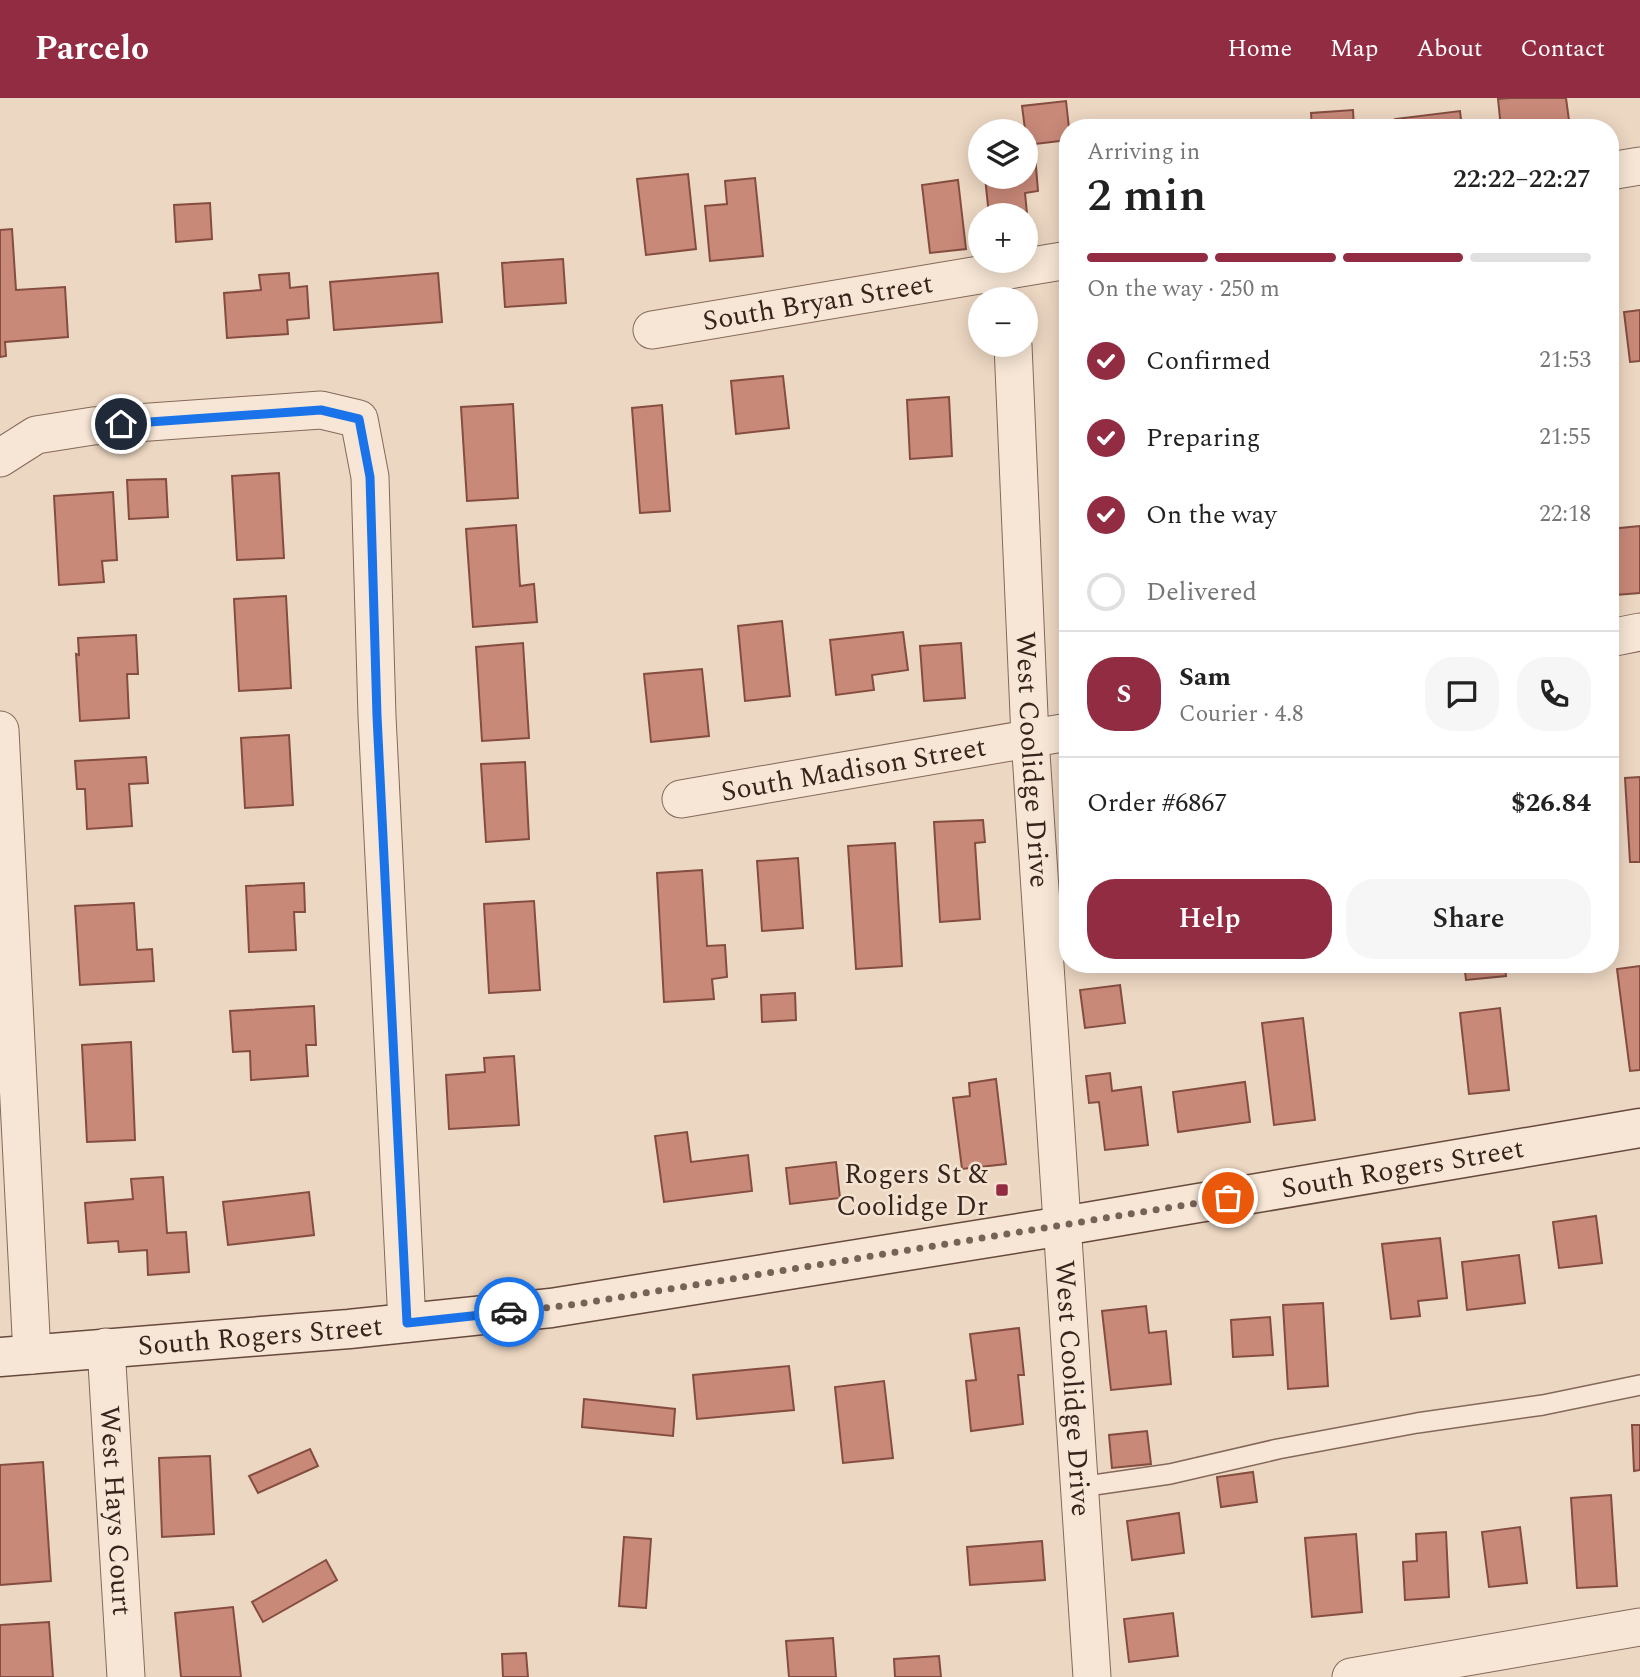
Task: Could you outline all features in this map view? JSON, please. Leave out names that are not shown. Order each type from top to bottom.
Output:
[{"type":"street","points":[[1619,169],[1640,166]]},
{"type":"street","name":"South Bryan Street","points":[[652,330],[1010,285],[1059,264]]},
{"type":"street","name":"West Coolidge Drive","points":[[1014,357],[1030,738],[1092,1677]]},
{"type":"street","points":[[0,458],[36,435],[93,426],[321,410],[359,419],[370,477],[377,716],[407,1323]]},
{"type":"street","points":[[1619,636],[1640,632]]},
{"type":"street","points":[[0,730],[16,1356]]},
{"type":"street","name":"South Madison Street","points":[[681,799],[1059,733]]},
{"type":"street","name":"South Rogers Street","points":[[16,1356],[551,1308],[1063,1226],[1640,1128]]},
{"type":"street","name":"West Hays Court","points":[[106,1347],[126,1677]]},
{"type":"street","points":[[1351,1677],[1640,1627]]},
{"type":"lane","points":[[1080,1487],[1170,1474],[1278,1449],[1417,1423],[1543,1405],[1640,1385]]},
{"type":"building","points":[[1566,98],[1569,119],[1500,119],[1498,99]]},
{"type":"building","points":[[1066,101],[1068,119],[1059,119],[1059,141],[1038,144],[1038,119],[1024,119],[1022,106]]},
{"type":"building","points":[[1353,110],[1354,119],[1311,119],[1311,113]]},
{"type":"building","points":[[1460,111],[1461,119],[1395,119]]},
{"type":"building","points":[[688,174],[696,249],[646,255],[637,179]]},
{"type":"building","points":[[755,178],[763,256],[710,261],[705,206],[727,204],[725,181]]},
{"type":"building","points":[[958,180],[966,249],[930,253],[922,185]]},
{"type":"building","points":[[986,189],[1038,189],[1025,193],[1026,203],[988,203]]},
{"type":"building","points":[[210,203],[212,239],[176,242],[174,205]]},
{"type":"building","points":[[12,229],[16,290],[65,287],[68,337],[5,342],[6,356],[0,357],[0,230]]},
{"type":"building","points":[[563,259],[566,303],[505,307],[502,263]]},
{"type":"building","points":[[289,273],[290,288],[307,286],[309,318],[287,320],[288,334],[227,338],[224,293],[261,290],[259,275]]},
{"type":"building","points":[[438,273],[442,322],[334,330],[330,282]]},
{"type":"building","points":[[1640,310],[1640,361],[1630,362],[1624,312]]},
{"type":"building","points":[[783,376],[789,428],[736,434],[731,381]]},
{"type":"building","points":[[949,397],[952,456],[910,459],[907,400]]},
{"type":"building","points":[[513,404],[518,498],[467,501],[461,407]]},
{"type":"building","points":[[662,405],[670,511],[640,513],[632,408]]},
{"type":"building","points":[[279,473],[284,558],[237,560],[232,476]]},
{"type":"building","points":[[166,479],[168,517],[129,519],[127,480]]},
{"type":"building","points":[[113,492],[117,560],[102,561],[104,582],[59,585],[54,496]]},
{"type":"building","points":[[516,525],[520,586],[534,584],[537,622],[473,627],[466,529]]},
{"type":"building","points":[[1640,526],[1640,593],[1619,595],[1619,528]]},
{"type":"building","points":[[286,596],[291,688],[239,691],[234,599]]},
{"type":"building","points":[[782,621],[790,696],[745,701],[738,626]]},
{"type":"building","points":[[903,632],[908,670],[872,675],[874,690],[836,695],[830,640]]},
{"type":"building","points":[[136,635],[138,674],[127,674],[129,718],[80,721],[76,654],[79,655],[78,638]]},
{"type":"building","points":[[523,643],[529,738],[482,741],[476,647]]},
{"type":"building","points":[[961,643],[965,698],[924,701],[920,646]]},
{"type":"building","points":[[702,669],[709,736],[651,742],[644,674]]},
{"type":"building","points":[[289,735],[293,805],[245,808],[241,738]]},
{"type":"building","points":[[146,757],[148,783],[129,784],[132,826],[87,829],[85,789],[77,789],[75,761]]},
{"type":"building","points":[[525,762],[529,839],[486,842],[481,764]]},
{"type":"building","points":[[1640,777],[1640,862],[1630,862],[1625,778]]},
{"type":"building","points":[[983,820],[985,842],[975,843],[980,919],[940,922],[934,822]]},
{"type":"building","points":[[895,843],[902,966],[856,969],[848,846]]},
{"type":"building","points":[[798,858],[803,928],[762,931],[757,861]]},
{"type":"building","points":[[702,870],[707,946],[725,945],[727,977],[712,979],[714,999],[664,1002],[657,873]]},
{"type":"building","points":[[304,883],[305,912],[294,912],[296,950],[249,952],[246,886]]},
{"type":"building","points":[[534,901],[540,990],[489,993],[484,904]]},
{"type":"building","points":[[134,903],[137,950],[152,949],[154,981],[80,985],[75,906]]},
{"type":"building","points":[[1640,966],[1640,1070],[1630,1071],[1619,969]]},
{"type":"building","points":[[1465,973],[1506,973],[1506,976],[1466,980]]},
{"type":"building","points":[[1120,985],[1125,1023],[1085,1028],[1080,990]]},
{"type":"building","points":[[795,993],[796,1020],[762,1022],[761,995]]},
{"type":"building","points":[[314,1006],[316,1045],[306,1045],[308,1076],[251,1080],[250,1051],[233,1052],[230,1011]]},
{"type":"building","points":[[1500,1008],[1509,1090],[1469,1094],[1460,1013]]},
{"type":"building","points":[[1303,1018],[1315,1120],[1274,1125],[1262,1023]]},
{"type":"building","points":[[131,1042],[135,1140],[87,1142],[82,1045]]},
{"type":"building","points":[[514,1056],[519,1125],[449,1129],[446,1075],[485,1072],[484,1058]]},
{"type":"building","points":[[1110,1073],[1112,1091],[1141,1087],[1148,1145],[1105,1150],[1099,1102],[1089,1103],[1086,1076]]},
{"type":"building","points":[[996,1079],[1006,1164],[962,1169],[953,1098],[970,1096],[969,1083]]},
{"type":"building","points":[[1245,1082],[1250,1122],[1178,1132],[1173,1092]]},
{"type":"building","points":[[687,1132],[691,1162],[748,1155],[752,1191],[664,1202],[655,1136]]},
{"type":"building","points":[[836,1162],[840,1198],[790,1204],[786,1168]]},
{"type":"building","points":[[163,1177],[167,1233],[186,1232],[189,1272],[148,1275],[147,1250],[119,1252],[118,1241],[88,1243],[85,1203],[133,1199],[131,1179]]},
{"type":"building","points":[[309,1192],[314,1235],[228,1245],[223,1202]]},
{"type":"building","points":[[1596,1216],[1602,1263],[1559,1268],[1553,1222]]},
{"type":"building","points":[[1440,1238],[1447,1298],[1418,1301],[1420,1316],[1391,1319],[1382,1244]]},
{"type":"building","points":[[1519,1255],[1525,1303],[1467,1310],[1462,1262]]},
{"type":"building","points":[[1323,1303],[1328,1386],[1288,1389],[1283,1305]]},
{"type":"building","points":[[1146,1306],[1149,1333],[1166,1331],[1171,1384],[1111,1390],[1102,1311]]},
{"type":"building","points":[[1270,1317],[1273,1355],[1233,1357],[1231,1320]]},
{"type":"building","points":[[1019,1328],[1024,1375],[1018,1375],[1023,1424],[971,1431],[966,1381],[976,1380],[970,1334]]},
{"type":"building","points":[[789,1366],[794,1410],[697,1419],[693,1375]]},
{"type":"building","points":[[884,1381],[893,1458],[843,1463],[835,1387]]},
{"type":"building","points":[[584,1399],[675,1409],[673,1436],[582,1427]]},
{"type":"building","points":[[1632,1425],[1640,1425],[1640,1470],[1634,1471]]},
{"type":"building","points":[[1147,1431],[1151,1464],[1112,1468],[1109,1435]]},
{"type":"building","points":[[310,1449],[318,1466],[258,1493],[249,1476]]},
{"type":"building","points":[[210,1456],[214,1534],[162,1537],[159,1458]]},
{"type":"building","points":[[43,1462],[51,1581],[0,1585],[0,1465]]},
{"type":"building","points":[[1253,1472],[1257,1502],[1221,1507],[1217,1477]]},
{"type":"building","points":[[1611,1495],[1617,1586],[1577,1588],[1571,1498]]},
{"type":"building","points":[[1179,1513],[1184,1553],[1132,1560],[1127,1521]]},
{"type":"building","points":[[1520,1527],[1527,1583],[1489,1587],[1482,1532]]},
{"type":"building","points":[[1446,1532],[1449,1597],[1405,1600],[1403,1562],[1417,1561],[1416,1534]]},
{"type":"building","points":[[1356,1534],[1362,1612],[1312,1617],[1305,1538]]},
{"type":"building","points":[[624,1537],[651,1539],[646,1608],[619,1606]]},
{"type":"building","points":[[1042,1541],[1045,1580],[970,1585],[967,1547]]},
{"type":"building","points":[[326,1560],[337,1580],[263,1622],[252,1602]]},
{"type":"building","points":[[233,1607],[241,1677],[181,1677],[175,1613]]},
{"type":"building","points":[[1173,1613],[1178,1656],[1129,1662],[1124,1619]]},
{"type":"building","points":[[49,1622],[53,1677],[0,1677],[0,1625]]},
{"type":"building","points":[[833,1638],[836,1677],[789,1677],[786,1641]]},
{"type":"building","points":[[526,1653],[528,1677],[503,1677],[502,1654]]},
{"type":"building","points":[[939,1656],[941,1677],[895,1677],[894,1659]]},
{"type":"way so far","points":[[509,1312],[578,1304],[1228,1198]]},
{"type":"place","name":"Rogers St & Coolidge Dr","points":[[1002,1190]]},
{"type":"route","points":[[121,424],[321,410],[359,419],[370,477],[377,716],[407,1323],[509,1312]]}]
